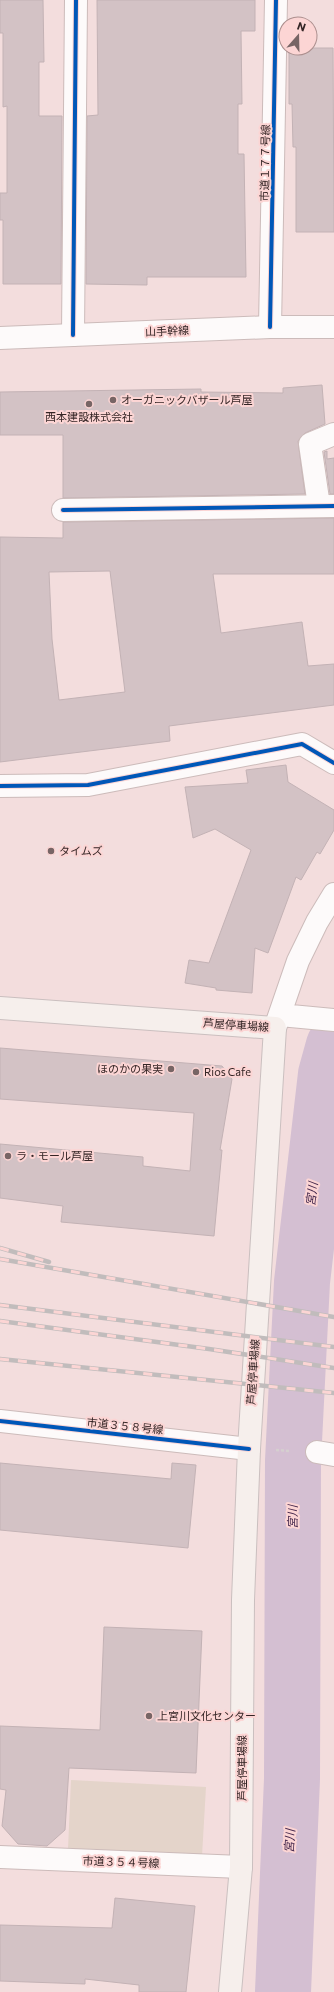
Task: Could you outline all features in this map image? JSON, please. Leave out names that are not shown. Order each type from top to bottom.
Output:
[{"type":"main road","name":"芦屋停車場線","points":[[0,1008],[277,1021],[249,1449],[243,1600],[241,1866],[230,1992]]},
{"type":"street","points":[[73,335],[76,0]]},
{"type":"street","name":"市道１７７号線","points":[[270,327],[276,0]]},
{"type":"street","name":"山手幹線","points":[[0,338],[270,327],[334,327]]},
{"type":"street","points":[[63,510],[326,506],[310,444],[334,434]]},
{"type":"street","points":[[0,786],[88,785],[302,744],[334,763]]},
{"type":"street","points":[[327,1019],[277,1021],[298,961],[317,922],[334,894]]},
{"type":"street","name":"市道３５８号線","points":[[0,1422],[249,1449]]},
{"type":"street","name":"市道３５４号線","points":[[0,1858],[241,1866]]},
{"type":"shaded area","points":[[71,1780],[206,1787],[202,1856],[68,1849]]},
{"type":"building","points":[[0,0],[43,0],[44,62],[39,62],[39,116],[62,116],[61,284],[3,284],[3,220],[0,220],[0,193],[7,193],[7,106],[3,107],[3,33],[0,33]]},
{"type":"building","points":[[97,0],[255,0],[255,31],[241,31],[242,104],[238,104],[238,154],[244,154],[246,277],[147,277],[147,285],[86,284],[87,116],[98,115]]},
{"type":"building","points":[[318,48],[333,48],[334,232],[296,232],[296,147],[293,147],[292,104],[289,104],[289,56],[318,56]]},
{"type":"building","points":[[322,385],[325,424],[305,433],[298,441],[305,494],[63,498],[63,435],[0,435],[0,392],[201,389],[201,392],[283,393],[283,388]]},
{"type":"building","points":[[327,451],[327,459],[334,458],[334,494],[330,494],[324,452]]},
{"type":"building","points":[[334,518],[334,574],[213,574],[221,633],[302,622],[308,666],[334,664],[334,705],[169,726],[170,741],[0,762],[0,537],[63,538],[63,522]],"holes":[[[110,571],[125,692],[59,700],[52,639],[49,572]]]},
{"type":"building","points":[[286,765],[288,782],[334,810],[334,830],[320,854],[317,852],[301,880],[296,877],[268,953],[255,948],[252,993],[216,990],[216,988],[185,983],[189,960],[209,963],[251,850],[215,829],[193,838],[185,787],[248,783],[246,770]]},
{"type":"building","points":[[0,1048],[222,1066],[232,1079],[220,1150],[222,1150],[214,1236],[61,1222],[63,1206],[0,1198],[0,1144],[143,1157],[143,1166],[190,1171],[194,1113],[0,1099]]},
{"type":"building","points":[[0,1463],[171,1479],[172,1463],[196,1465],[188,1548],[0,1530]]},
{"type":"building","name":"上宮川文化センター","points":[[104,1627],[202,1631],[196,1773],[69,1768],[65,1830],[47,1846],[18,1844],[2,1826],[6,1790],[0,1789],[0,1726],[100,1730]]},
{"type":"building","points":[[115,1898],[195,1906],[186,1992],[139,1992],[139,1985],[85,1979],[85,1984],[0,1981],[0,1925],[112,1928]]},
{"type":"waterway","name":"宮川","points":[[283,1992],[292,1779],[293,1461],[302,1282],[326,1074],[334,1045]]},
{"type":"railway","points":[[0,1248],[49,1262]]},
{"type":"railway","points":[[0,1259],[334,1317]]},
{"type":"railway","points":[[0,1305],[334,1347]]},
{"type":"railway","points":[[0,1321],[209,1349],[334,1368]]},
{"type":"railway","points":[[0,1359],[334,1393]]},
{"type":"cycle path","points":[[73,335],[76,0]]},
{"type":"cycle path","points":[[270,327],[276,0]]},
{"type":"cycle path","points":[[63,510],[334,506]]},
{"type":"cycle path","points":[[0,786],[88,785],[302,744],[334,763]]},
{"type":"cycle path","points":[[0,1421],[249,1449]]},
{"type":"place","name":"オーガニックバザール芦屋","points":[[113,400]]},
{"type":"place","name":"西本建設株式会社","points":[[89,404]]},
{"type":"place","name":"タイムズ","points":[[51,851]]},
{"type":"place","name":"ほのかの果実","points":[[171,1069]]},
{"type":"place","name":"Rios Cafe","points":[[196,1072]]},
{"type":"place","name":"ラ・モール芦屋","points":[[8,1156]]},
{"type":"place","name":"上宮川文化センター","points":[[149,1716]]}]
